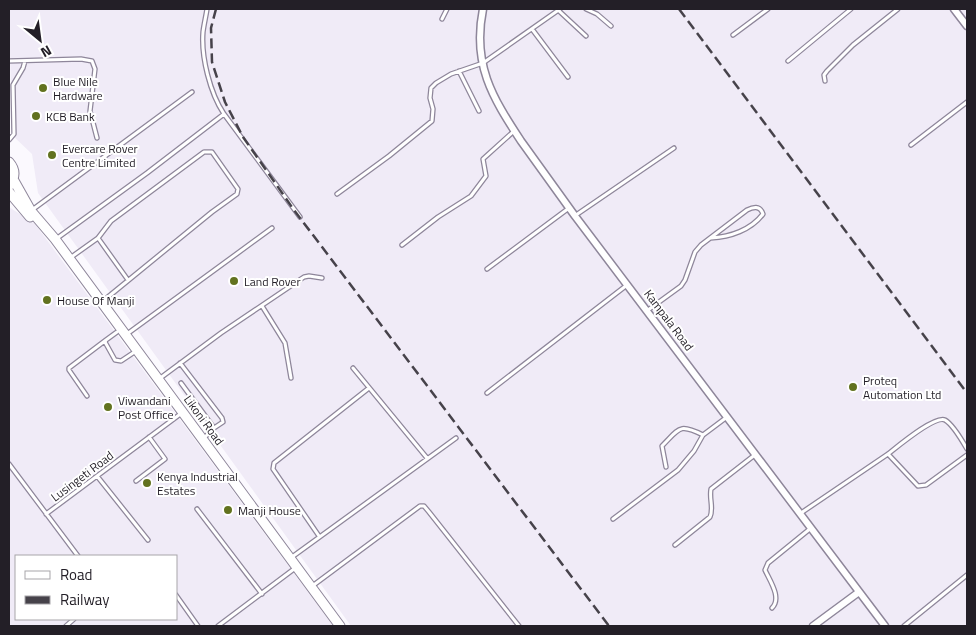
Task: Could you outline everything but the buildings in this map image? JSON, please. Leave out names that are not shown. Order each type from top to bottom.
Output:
[{"type":"street","name":"Kampala Road","points":[[483,9],[480,45],[488,84],[495,100],[514,130],[575,216],[648,310],[885,626]]},
{"type":"street","points":[[954,9],[967,24]]},
{"type":"street","name":"Likoni Road","points":[[9,162],[14,170],[11,183],[102,302],[133,353],[335,626]]},
{"type":"street","name":"Likoni Road","points":[[9,192],[158,379],[340,626]]},
{"type":"street","points":[[813,626],[859,592]]},
{"type":"lane","points":[[208,9],[204,32],[207,68],[213,93],[224,114],[300,217]]},
{"type":"lane","points":[[442,19],[447,9]]},
{"type":"lane","points":[[336,194],[428,125],[433,117],[430,98],[431,88],[436,83],[459,71],[483,62],[559,9],[586,36]]},
{"type":"lane","points":[[586,9],[597,14],[611,26]]},
{"type":"lane","points":[[733,35],[768,9]]},
{"type":"lane","points":[[788,61],[851,9]]},
{"type":"lane","points":[[825,80],[824,75],[827,71],[853,45],[898,9]]},
{"type":"lane","points":[[532,29],[568,77]]},
{"type":"lane","points":[[9,62],[81,59],[92,61],[95,68],[90,111],[97,138]]},
{"type":"lane","points":[[9,140],[14,134],[13,85],[25,61]]},
{"type":"lane","points":[[459,71],[479,111]]},
{"type":"lane","points":[[31,211],[192,92]]},
{"type":"lane","points":[[911,144],[967,102]]},
{"type":"lane","points":[[55,239],[148,173],[224,114]]},
{"type":"lane","points":[[402,245],[438,217],[471,196],[486,176],[483,159],[514,130]]},
{"type":"lane","points":[[575,216],[674,148]]},
{"type":"lane","points":[[69,258],[98,238],[111,221],[204,152],[212,152],[238,189],[237,194],[212,212],[102,302]]},
{"type":"lane","points":[[648,310],[682,286],[686,280],[695,252],[701,245],[752,207],[758,207],[762,210],[763,214],[759,219],[746,228],[729,236],[711,238]]},
{"type":"lane","points":[[487,269],[570,208]]},
{"type":"lane","points":[[87,396],[69,368],[106,340],[122,333],[272,228]]},
{"type":"lane","points":[[98,238],[128,280]]},
{"type":"lane","points":[[158,379],[304,277],[322,278]]},
{"type":"lane","points":[[487,393],[628,285]]},
{"type":"lane","points":[[262,306],[285,343],[291,378]]},
{"type":"lane","points":[[106,340],[106,345],[115,360],[121,361],[133,353]]},
{"type":"lane","points":[[180,363],[222,418],[222,422],[202,440]]},
{"type":"lane","points":[[353,368],[427,458]]},
{"type":"lane","points":[[181,383],[214,428]]},
{"type":"lane","points":[[319,536],[272,466],[369,388]]},
{"type":"lane","name":"Lusingeti Road","points":[[9,464],[46,514],[179,415]]},
{"type":"lane","points":[[613,520],[678,470],[694,451],[703,435],[728,417]]},
{"type":"lane","points":[[801,514],[930,423],[940,419],[945,420],[949,424],[967,449]]},
{"type":"lane","points":[[666,467],[662,446],[680,429],[688,428],[703,435]]},
{"type":"lane","points":[[136,481],[165,459],[149,437]]},
{"type":"lane","points":[[289,558],[456,438]]},
{"type":"lane","points":[[675,545],[710,517],[712,512],[711,489],[756,454]]},
{"type":"lane","points":[[888,454],[918,486],[926,485],[967,455]]},
{"type":"lane","points":[[97,476],[148,540]]},
{"type":"lane","points":[[311,587],[420,506],[424,506],[519,626]]},
{"type":"lane","points":[[197,509],[262,594]]},
{"type":"lane","points":[[46,514],[77,555]]},
{"type":"lane","points":[[772,608],[776,604],[777,597],[765,570],[768,563],[811,528]]},
{"type":"lane","points":[[218,626],[294,569]]},
{"type":"lane","points":[[904,626],[967,575]]},
{"type":"lane","points":[[178,598],[198,626]]},
{"type":"shaded area","points":[[9,9],[967,9],[967,626],[351,626],[38,193],[32,154],[12,135]]},
{"type":"shaded area","points":[[9,207],[35,224],[333,626],[9,626]]},
{"type":"railway","points":[[216,9],[211,28],[212,62],[225,102],[243,137],[294,210],[609,626]]},
{"type":"railway","points":[[679,9],[967,393]]},
{"type":"place","name":"Blue Nile Hardware","points":[[43,88]]},
{"type":"place","name":"KCB Bank","points":[[36,116]]},
{"type":"place","name":"Evercare Rover Centre Limited","points":[[52,155]]},
{"type":"place","name":"Land Rover","points":[[234,281]]},
{"type":"place","name":"House Of Manji","points":[[47,300]]},
{"type":"place","name":"Proteq Automation Ltd","points":[[853,387]]},
{"type":"place","name":"Viwandani Post Office","points":[[108,407]]},
{"type":"place","name":"Kenya Industrial Estates","points":[[147,483]]},
{"type":"place","name":"Manji House","points":[[228,510]]}]
